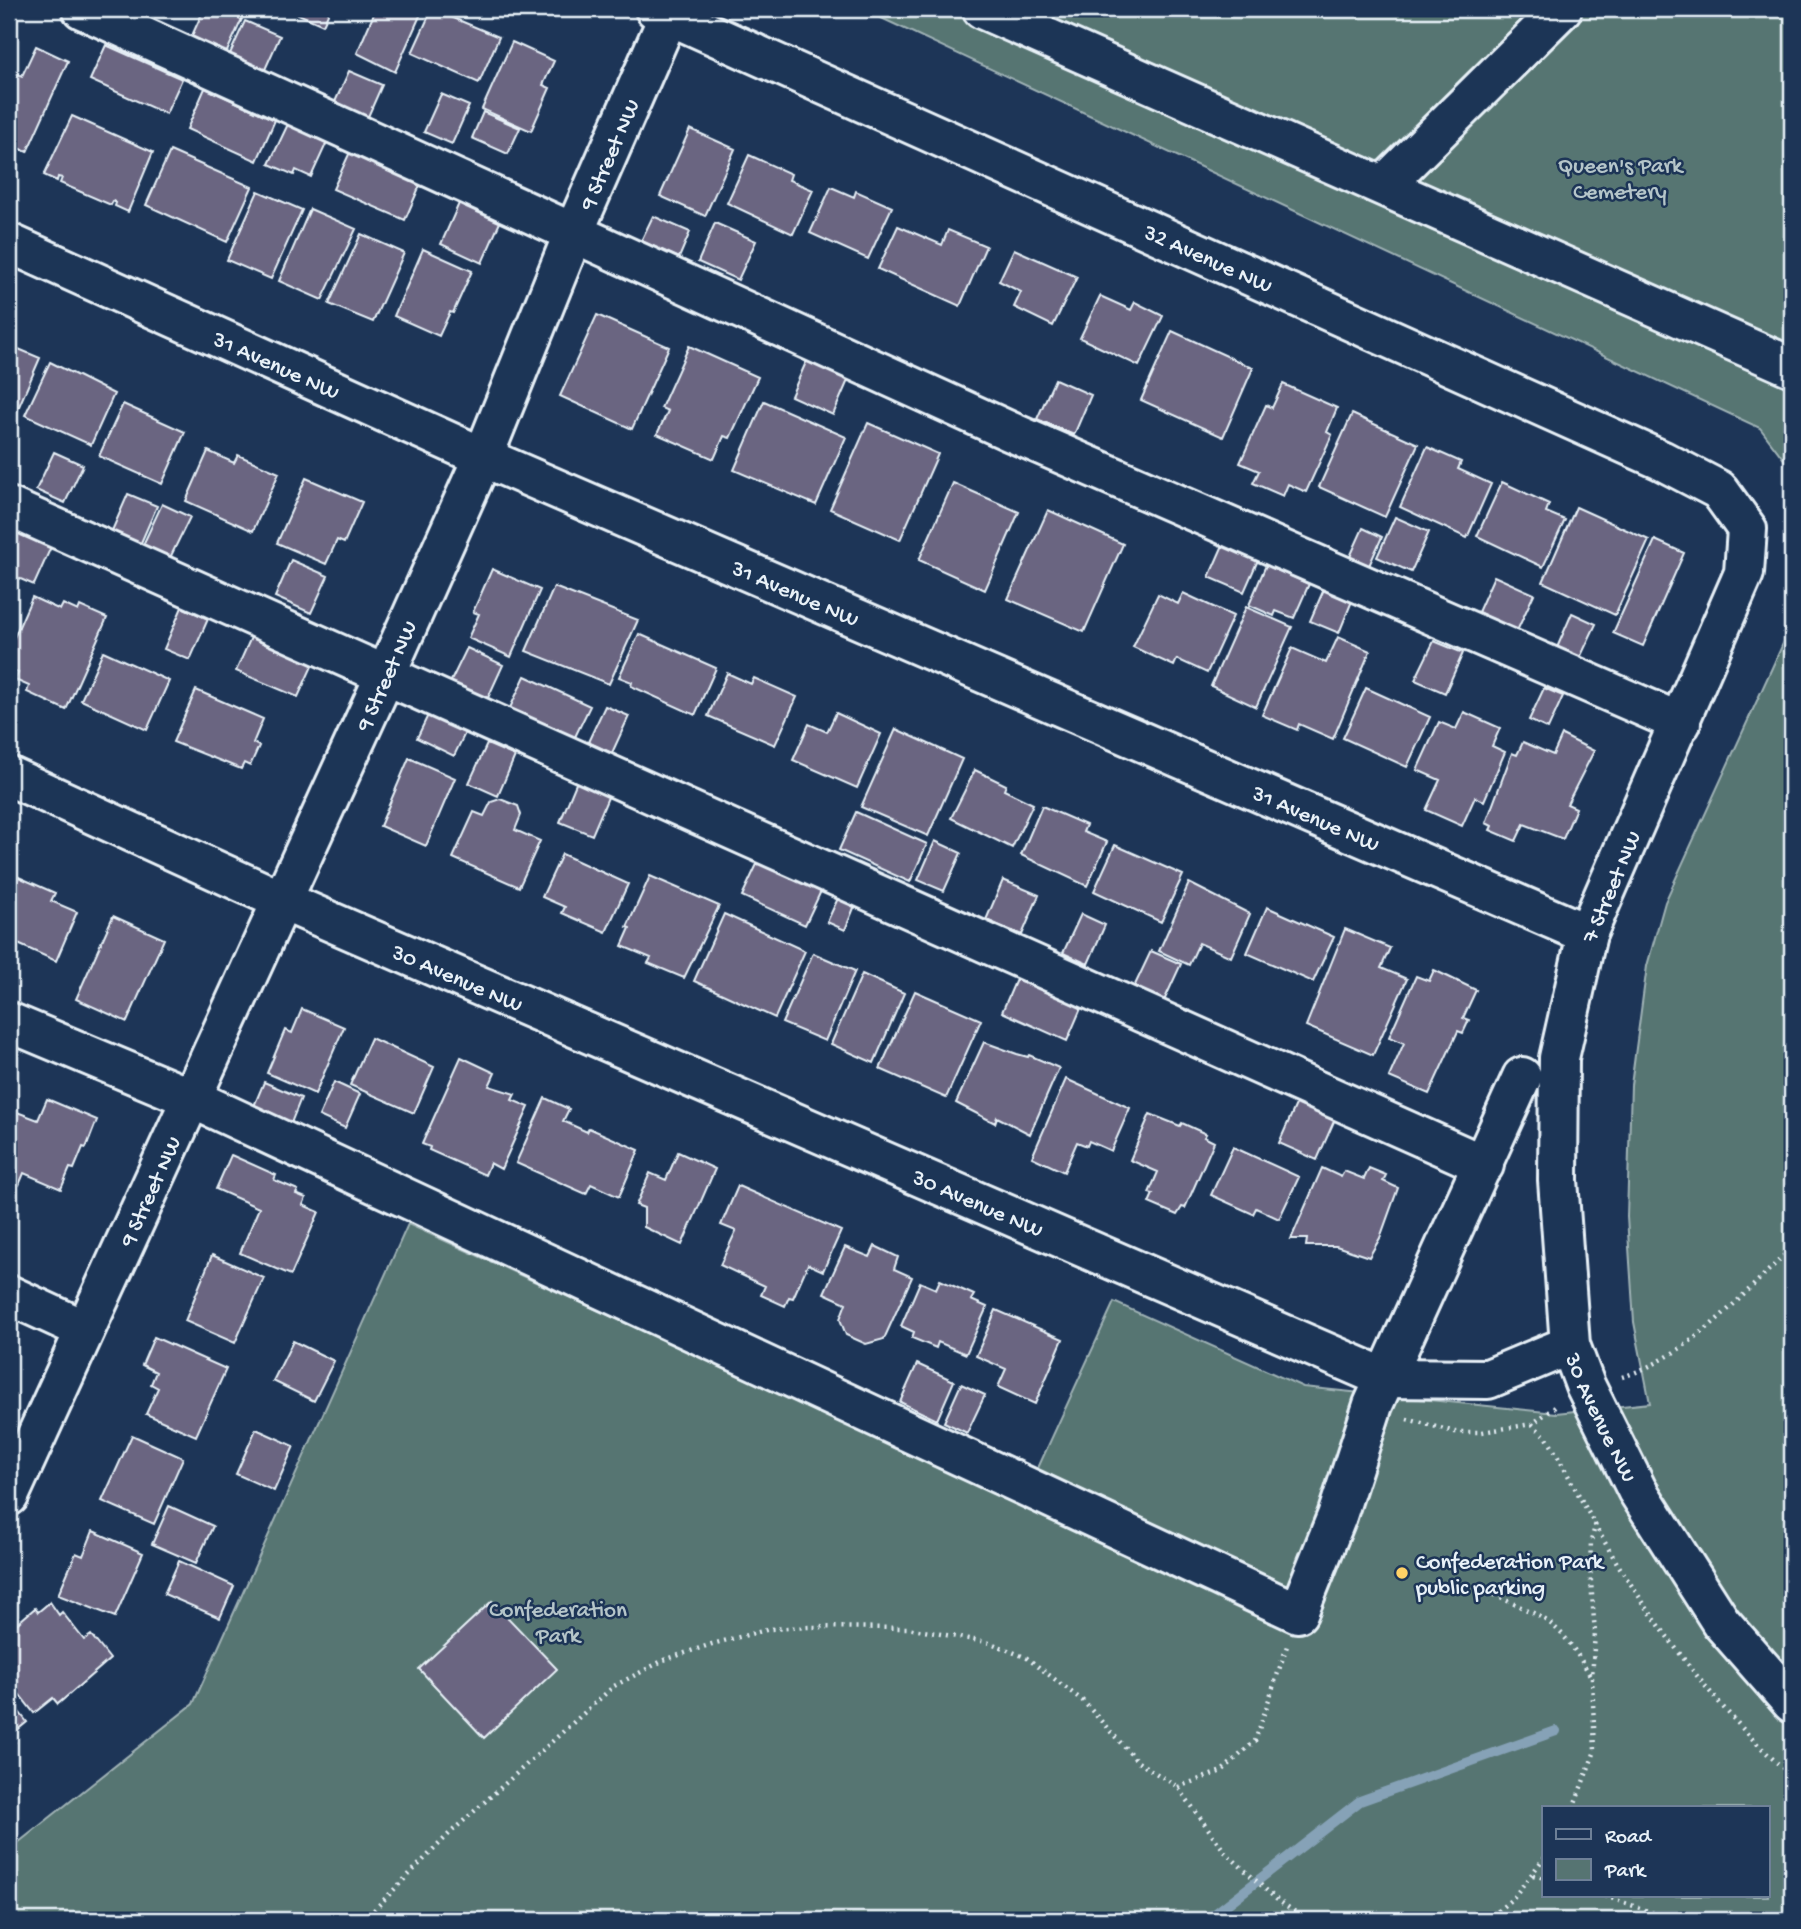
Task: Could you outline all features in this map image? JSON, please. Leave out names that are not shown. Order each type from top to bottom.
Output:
[{"type":"street","points":[[82,9],[1009,431],[1681,723]]},
{"type":"street","points":[[982,9],[1792,367]]},
{"type":"street","points":[[1384,185],[1562,9]]},
{"type":"street","name":"9 Street NW","points":[[9,1496],[83,1329],[193,1099],[483,457],[662,12]]},
{"type":"street","name":"32 Avenue NW","points":[[662,12],[1661,460],[1719,490],[1746,529]]},
{"type":"street","name":"31 Avenue NW","points":[[9,243],[483,457],[1587,934]]},
{"type":"street","points":[[9,507],[1484,1165]]},
{"type":"street","name":"7 Street NW","points":[[1570,1345],[1558,1180],[1559,1058],[1587,934],[1744,573],[1746,529]]},
{"type":"street","name":"30 Avenue NW","points":[[9,776],[1379,1391],[1488,1378],[1570,1345],[1585,1385],[1644,1501],[1721,1622],[1792,1703]]},
{"type":"street","points":[[9,1022],[193,1099],[1298,1613],[1337,1516],[1379,1391],[1522,1077]]},
{"type":"street","points":[[9,1294],[83,1329]]},
{"type":"path","points":[[1617,1378],[1645,1370],[1706,1329],[1792,1248]]},
{"type":"path","points":[[1379,1391],[1400,1416],[1455,1432],[1482,1432],[1532,1424],[1547,1438],[1629,1581],[1707,1687],[1762,1749],[1792,1776]]},
{"type":"path","points":[[1574,1806],[1587,1778],[1595,1751],[1592,1678],[1595,1633],[1590,1569],[1591,1541],[1596,1522]]},
{"type":"path","points":[[1494,1595],[1546,1618],[1570,1641],[1592,1678]]},
{"type":"path","points":[[1178,1787],[1222,1771],[1255,1741],[1298,1613]]},
{"type":"path","points":[[364,1920],[450,1833],[614,1686],[664,1660],[770,1629],[907,1628],[991,1643],[1027,1658],[1055,1677],[1083,1701],[1138,1762],[1178,1787],[1225,1852],[1276,1899],[1307,1920]]},
{"type":"path","points":[[1487,1920],[1513,1898],[1542,1861]]},
{"type":"path","points":[[1533,1875],[1542,1877]]},
{"type":"path","points":[[1611,1898],[1674,1920]]},
{"type":"green space","name":"Queen's Park Cemetery","points":[[862,9],[1792,9],[1792,470],[1760,428]]},
{"type":"green space","name":"Confederation Park","points":[[1792,624],[1792,1920],[9,1920],[9,1850],[193,1704],[408,1224],[1022,1503],[1114,1302],[1303,1387],[1556,1413],[1650,1403],[1634,1322],[1627,1217],[1631,1085],[1647,966],[1665,902]]},
{"type":"building","points":[[204,9],[219,9],[242,19],[225,56],[190,40]]},
{"type":"building","points":[[287,9],[330,9],[323,25]]},
{"type":"building","points":[[376,9],[423,9],[395,72],[357,53]]},
{"type":"building","points":[[432,9],[499,37],[479,83],[412,53]]},
{"type":"building","points":[[245,21],[280,36],[263,74],[228,58]]},
{"type":"building","points":[[512,42],[554,61],[543,85],[550,88],[531,131],[482,109]]},
{"type":"building","points":[[106,45],[182,79],[166,114],[90,80]]},
{"type":"building","points":[[36,46],[68,61],[27,152],[9,144],[9,70],[22,76]]},
{"type":"building","points":[[349,71],[382,85],[367,119],[334,104]]},
{"type":"building","points":[[205,88],[275,120],[257,161],[187,129]]},
{"type":"building","points":[[441,94],[469,106],[452,144],[424,132]]},
{"type":"building","points":[[483,112],[520,128],[508,154],[472,138]]},
{"type":"building","points":[[72,116],[153,152],[128,212],[115,206],[113,201],[111,205],[60,183],[62,178],[58,177],[57,181],[44,175]]},
{"type":"building","points":[[288,124],[327,142],[311,177],[296,170],[294,175],[269,164]]},
{"type":"building","points":[[690,129],[735,149],[705,216],[660,196]]},
{"type":"building","points":[[170,151],[252,187],[227,242],[146,205]]},
{"type":"building","points":[[350,152],[421,183],[405,220],[333,189]]},
{"type":"building","points":[[749,155],[791,174],[789,180],[813,190],[793,234],[727,203]]},
{"type":"building","points":[[831,187],[854,197],[856,191],[892,207],[868,259],[810,233]]},
{"type":"building","points":[[258,191],[302,210],[271,279],[227,260]]},
{"type":"building","points":[[460,201],[501,220],[482,263],[441,244]]},
{"type":"building","points":[[310,209],[356,229],[322,300],[279,281]]},
{"type":"building","points":[[653,216],[690,232],[679,258],[641,241]]},
{"type":"building","points":[[715,223],[756,241],[738,280],[698,262]]},
{"type":"building","points":[[898,226],[942,245],[948,230],[986,246],[960,306],[878,269]]},
{"type":"building","points":[[361,234],[404,253],[373,322],[329,304]]},
{"type":"building","points":[[423,249],[472,271],[439,336],[394,316]]},
{"type":"building","points":[[1014,249],[1077,277],[1053,326],[1014,307],[1021,292],[999,281]]},
{"type":"building","points":[[1100,296],[1131,310],[1135,302],[1163,316],[1139,366],[1080,338]]},
{"type":"building","points":[[597,315],[669,347],[632,429],[560,396]]},
{"type":"building","points":[[1172,331],[1253,368],[1223,437],[1141,400]]},
{"type":"building","points":[[9,345],[40,358],[17,411],[9,407]]},
{"type":"building","points":[[689,346],[758,377],[730,438],[724,436],[714,459],[657,434],[668,411],[661,408]]},
{"type":"building","points":[[807,360],[849,378],[833,415],[791,396]]},
{"type":"building","points":[[50,362],[114,394],[91,445],[25,415]]},
{"type":"building","points":[[1055,379],[1091,395],[1074,435],[1037,419]]},
{"type":"building","points":[[1283,384],[1337,408],[1327,432],[1332,435],[1306,492],[1288,484],[1283,496],[1253,483],[1259,471],[1240,463],[1266,405],[1272,408]]},
{"type":"building","points":[[764,401],[846,437],[816,505],[734,470]]},
{"type":"building","points":[[123,404],[185,432],[162,484],[99,456]]},
{"type":"building","points":[[1352,414],[1418,444],[1385,517],[1319,487]]},
{"type":"building","points":[[868,423],[938,454],[900,540],[830,509]]},
{"type":"building","points":[[1427,447],[1461,462],[1458,469],[1491,484],[1467,538],[1400,507]]},
{"type":"building","points":[[208,451],[234,463],[238,455],[279,473],[253,531],[186,501]]},
{"type":"building","points":[[54,452],[83,465],[65,503],[36,490]]},
{"type":"building","points":[[306,478],[362,502],[344,543],[337,540],[326,564],[277,543]]},
{"type":"building","points":[[1502,482],[1549,504],[1546,512],[1565,520],[1543,567],[1477,536]]},
{"type":"building","points":[[953,483],[1019,512],[985,590],[919,560]]},
{"type":"building","points":[[128,494],[157,506],[140,545],[111,533]]},
{"type":"building","points":[[162,504],[190,517],[169,560],[142,547]]},
{"type":"building","points":[[1576,507],[1649,540],[1615,615],[1543,582]]},
{"type":"building","points":[[1048,510],[1123,544],[1084,632],[1008,599]]},
{"type":"building","points":[[1395,517],[1429,532],[1411,572],[1377,557]]},
{"type":"building","points":[[10,527],[51,547],[34,585],[9,574]]},
{"type":"building","points":[[1363,528],[1382,537],[1368,568],[1349,559]]},
{"type":"building","points":[[1655,540],[1684,553],[1643,646],[1613,633]]},
{"type":"building","points":[[1223,545],[1258,560],[1244,592],[1209,577]]},
{"type":"building","points":[[291,560],[328,576],[311,613],[275,597]]},
{"type":"building","points":[[1266,565],[1309,584],[1294,618],[1276,611],[1274,616],[1249,605]]},
{"type":"building","points":[[492,569],[540,590],[511,657],[468,638],[479,614],[473,612]]},
{"type":"building","points":[[1494,576],[1534,594],[1517,631],[1478,612]]},
{"type":"building","points":[[554,587],[638,620],[609,684],[526,651]]},
{"type":"building","points":[[1324,589],[1352,601],[1339,633],[1310,621]]},
{"type":"building","points":[[1183,593],[1233,616],[1207,673],[1177,659],[1174,666],[1133,647],[1158,594],[1178,604]]},
{"type":"building","points":[[32,597],[60,610],[63,604],[78,611],[80,606],[107,618],[66,710],[27,692],[29,686],[15,680],[18,673],[9,669],[9,649]]},
{"type":"building","points":[[182,607],[208,619],[190,660],[164,649]]},
{"type":"building","points":[[1246,607],[1292,627],[1256,707],[1211,686]]},
{"type":"building","points":[[1572,613],[1596,624],[1579,660],[1556,650]]},
{"type":"building","points":[[639,634],[716,668],[695,715],[631,686],[632,682],[619,677]]},
{"type":"building","points":[[252,635],[313,664],[298,697],[236,671]]},
{"type":"building","points":[[1338,637],[1370,651],[1333,739],[1299,724],[1297,730],[1262,715],[1292,648],[1326,663]]},
{"type":"building","points":[[1434,641],[1463,653],[1445,693],[1415,680]]},
{"type":"building","points":[[467,648],[503,665],[487,700],[450,683]]},
{"type":"building","points":[[103,651],[169,681],[147,730],[81,700]]},
{"type":"building","points":[[727,673],[751,684],[754,678],[797,697],[775,745],[708,716]]},
{"type":"building","points":[[525,676],[590,706],[574,739],[509,710]]},
{"type":"building","points":[[1366,688],[1430,717],[1407,767],[1343,738]]},
{"type":"building","points":[[1544,688],[1563,696],[1548,729],[1529,720]]},
{"type":"building","points":[[196,690],[263,719],[253,743],[259,746],[250,766],[244,763],[241,769],[173,742]]},
{"type":"building","points":[[605,706],[629,716],[612,753],[588,742]]},
{"type":"building","points":[[1464,712],[1500,728],[1492,746],[1505,752],[1484,801],[1475,797],[1462,826],[1426,810],[1440,780],[1417,770],[1439,722],[1456,729]]},
{"type":"building","points":[[429,713],[466,731],[454,756],[417,738]]},
{"type":"building","points":[[836,713],[881,734],[857,788],[793,760],[809,724],[827,732]]},
{"type":"building","points":[[896,729],[962,759],[928,836],[861,807]]},
{"type":"building","points":[[1562,735],[1594,751],[1567,804],[1576,808],[1563,839],[1524,824],[1516,841],[1490,830],[1492,826],[1486,823],[1512,753],[1517,755],[1523,742],[1553,755]]},
{"type":"building","points":[[487,744],[515,756],[498,796],[469,783]]},
{"type":"building","points":[[409,758],[455,778],[426,846],[380,826]]},
{"type":"building","points":[[975,770],[1006,785],[1004,790],[1033,804],[1012,848],[951,818]]},
{"type":"building","points":[[577,781],[609,795],[592,835],[560,822]]},
{"type":"building","points":[[500,799],[518,806],[521,815],[515,830],[540,841],[519,887],[453,858],[474,812],[484,816],[491,802]]},
{"type":"building","points":[[1042,806],[1086,825],[1083,832],[1107,842],[1087,886],[1021,855]]},
{"type":"building","points":[[856,812],[927,844],[910,882],[839,850]]},
{"type":"building","points":[[935,841],[961,853],[944,891],[918,880]]},
{"type":"building","points":[[1115,845],[1183,875],[1161,922],[1094,891]]},
{"type":"building","points":[[562,854],[628,884],[606,932],[562,913],[565,907],[542,897]]},
{"type":"building","points":[[758,862],[821,891],[805,925],[742,896]]},
{"type":"building","points":[[14,875],[55,893],[51,901],[77,912],[56,961],[9,940],[9,886]]},
{"type":"building","points":[[650,876],[719,906],[684,978],[648,963],[651,958],[622,946],[630,928],[627,927]]},
{"type":"building","points":[[1003,880],[1039,895],[1022,935],[986,920]]},
{"type":"building","points":[[1189,883],[1250,914],[1231,957],[1199,943],[1189,965],[1159,951]]},
{"type":"building","points":[[839,896],[856,903],[845,930],[827,922]]},
{"type":"building","points":[[1267,907],[1334,937],[1313,982],[1247,953]]},
{"type":"building","points":[[724,914],[805,951],[775,1018],[694,981]]},
{"type":"building","points":[[1081,914],[1105,925],[1088,964],[1063,953]]},
{"type":"building","points":[[113,916],[164,939],[127,1022],[76,999]]},
{"type":"building","points":[[1345,929],[1390,948],[1381,968],[1407,979],[1373,1055],[1306,1026]]},
{"type":"building","points":[[1151,951],[1181,964],[1164,1001],[1134,987]]},
{"type":"building","points":[[813,953],[855,971],[825,1041],[782,1023]]},
{"type":"building","points":[[1434,970],[1476,990],[1463,1018],[1469,1020],[1463,1033],[1458,1031],[1429,1094],[1389,1077],[1404,1043],[1389,1037],[1416,976],[1429,981]]},
{"type":"building","points":[[862,974],[904,993],[874,1063],[831,1044]]},
{"type":"building","points":[[1017,977],[1082,1006],[1067,1041],[1002,1012]]},
{"type":"building","points":[[915,991],[981,1020],[946,1098],[880,1069]]},
{"type":"building","points":[[302,1009],[344,1027],[315,1094],[267,1073],[285,1030],[292,1033]]},
{"type":"building","points":[[371,1038],[434,1067],[414,1113],[350,1085]]},
{"type":"building","points":[[984,1042],[1017,1054],[1029,1055],[1059,1068],[1030,1134],[997,1117],[995,1123],[956,1103]]},
{"type":"building","points":[[461,1057],[495,1073],[489,1086],[515,1094],[512,1100],[529,1107],[501,1169],[490,1163],[485,1175],[429,1150],[430,1147],[422,1144]]},
{"type":"building","points":[[1066,1079],[1130,1108],[1111,1151],[1089,1141],[1087,1146],[1077,1142],[1064,1172],[1032,1157]]},
{"type":"building","points":[[264,1082],[301,1098],[291,1123],[254,1106]]},
{"type":"building","points":[[334,1082],[360,1094],[345,1128],[319,1116]]},
{"type":"building","points":[[545,1098],[569,1109],[563,1121],[587,1132],[589,1128],[639,1150],[619,1197],[591,1184],[586,1194],[516,1163]]},
{"type":"building","points":[[47,1099],[97,1120],[86,1148],[83,1147],[74,1169],[70,1168],[61,1189],[24,1173],[19,1185],[9,1181],[9,1109],[38,1120]]},
{"type":"building","points":[[1297,1102],[1335,1119],[1317,1160],[1279,1143]]},
{"type":"building","points":[[1150,1114],[1180,1126],[1182,1123],[1206,1134],[1204,1137],[1214,1142],[1185,1208],[1182,1207],[1177,1215],[1149,1203],[1153,1194],[1149,1193],[1158,1172],[1130,1160]]},
{"type":"building","points":[[1233,1147],[1299,1177],[1279,1219],[1256,1208],[1253,1214],[1211,1195]]},
{"type":"building","points":[[678,1152],[715,1169],[682,1245],[644,1227],[644,1208],[636,1205],[650,1173],[666,1180]]},
{"type":"building","points":[[231,1155],[276,1175],[274,1180],[298,1190],[296,1194],[306,1198],[303,1205],[319,1212],[291,1275],[240,1253],[259,1208],[216,1189]]},
{"type":"building","points":[[1322,1168],[1341,1177],[1344,1171],[1364,1179],[1369,1168],[1386,1175],[1383,1181],[1398,1188],[1380,1238],[1369,1257],[1336,1246],[1306,1246],[1307,1239],[1291,1239]]},
{"type":"building","points":[[738,1186],[841,1231],[823,1271],[808,1264],[793,1298],[789,1297],[785,1306],[761,1295],[765,1286],[720,1265],[736,1231],[721,1225]]},
{"type":"building","points":[[875,1246],[898,1257],[894,1269],[912,1277],[884,1339],[866,1344],[846,1335],[840,1319],[846,1303],[824,1293],[845,1247],[870,1257]]},
{"type":"building","points":[[212,1255],[264,1278],[235,1343],[185,1321]]},
{"type":"building","points":[[940,1280],[974,1295],[971,1300],[987,1307],[966,1354],[938,1342],[936,1348],[912,1338],[914,1332],[901,1326],[920,1282],[936,1289]]},
{"type":"building","points":[[996,1310],[1063,1339],[1035,1404],[998,1387],[1006,1369],[976,1356]]},
{"type":"building","points":[[154,1337],[226,1369],[196,1436],[146,1414],[158,1388],[151,1384],[156,1372],[142,1365]]},
{"type":"building","points":[[293,1341],[334,1361],[314,1401],[273,1381]]},
{"type":"building","points":[[917,1364],[954,1381],[937,1420],[900,1402]]},
{"type":"building","points":[[961,1384],[985,1395],[967,1433],[944,1422]]},
{"type":"building","points":[[256,1429],[294,1446],[274,1491],[236,1474]]},
{"type":"building","points":[[132,1435],[183,1458],[154,1524],[102,1501]]},
{"type":"building","points":[[169,1506],[213,1526],[196,1563],[152,1544]]},
{"type":"building","points":[[93,1531],[143,1553],[115,1617],[58,1595],[76,1553],[83,1556]]},
{"type":"building","points":[[179,1561],[234,1586],[220,1618],[164,1594]]},
{"type":"building","points":[[492,1601],[557,1669],[484,1738],[419,1669]]},
{"type":"building","points":[[50,1602],[59,1615],[62,1612],[84,1640],[91,1635],[110,1659],[58,1704],[53,1698],[34,1713],[9,1681],[9,1622],[13,1627],[35,1608],[38,1612]]},
{"type":"building","points":[[9,1699],[27,1722],[10,1736],[15,1742],[9,1747]]},
{"type":"waterway","points":[[1207,1920],[1360,1801],[1556,1731]]},
{"type":"place","name":"Confederation Park public parking","points":[[1402,1573]]}]
